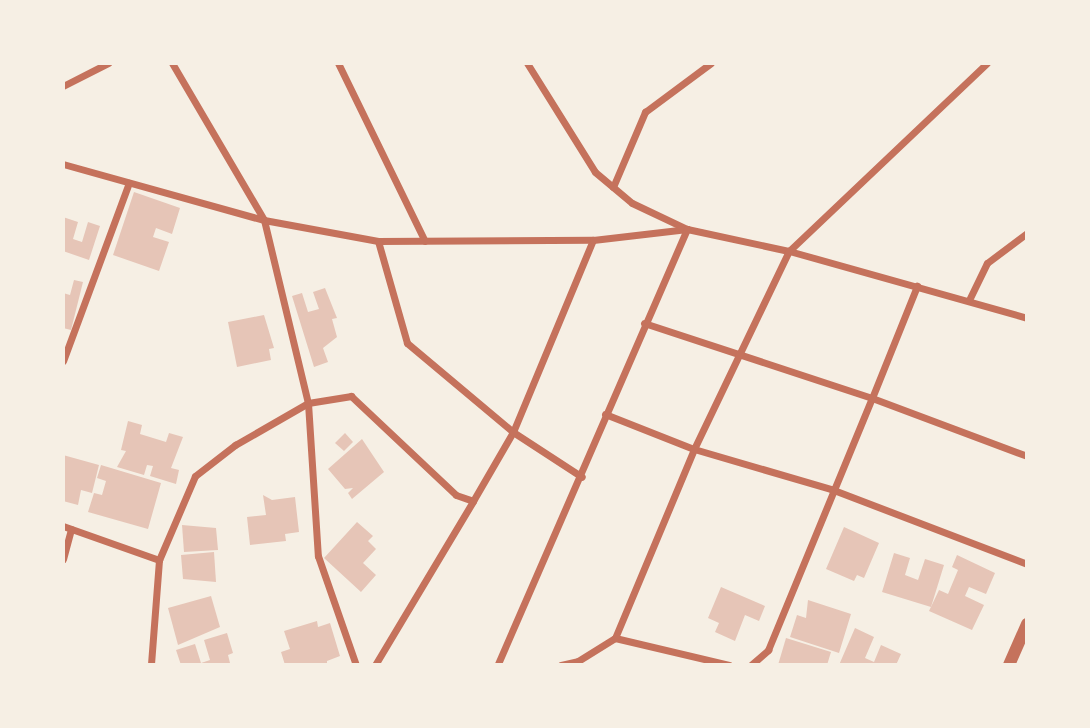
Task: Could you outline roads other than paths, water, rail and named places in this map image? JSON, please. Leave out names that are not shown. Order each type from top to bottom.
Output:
[{"type":"street","points":[[63,86],[108,63]]},
{"type":"street","points":[[172,63],[264,220],[308,403],[318,556],[356,665]]},
{"type":"street","points":[[338,63],[425,241]]},
{"type":"street","points":[[527,63],[562,125],[595,172],[632,203],[687,229],[789,251],[1027,318]]},
{"type":"street","points":[[613,187],[645,112],[711,63]]},
{"type":"street","points":[[561,665],[578,661],[615,638],[694,449],[736,356],[789,251],[988,63]]},
{"type":"street","points":[[63,164],[264,220],[378,241],[593,240],[687,229]]},
{"type":"street","points":[[63,360],[129,183]]},
{"type":"street","points":[[497,665],[582,477],[605,414],[687,229]]},
{"type":"street","points":[[969,300],[987,263],[1027,233]]},
{"type":"street","points":[[376,665],[513,432],[593,240]]},
{"type":"street","points":[[378,241],[407,343],[513,432],[582,477]]},
{"type":"street","points":[[751,665],[768,650],[831,489],[918,286]]},
{"type":"street","points":[[645,323],[736,356],[872,398],[1027,456]]},
{"type":"street","points":[[151,665],[159,560],[195,476],[235,445],[308,403],[351,396],[456,495],[473,501]]},
{"type":"street","points":[[605,414],[694,449],[831,489],[1027,564]]},
{"type":"street","points":[[63,559],[67,527],[159,560]]},
{"type":"street","points":[[1009,665],[1027,624]]},
{"type":"street","points":[[615,638],[729,665]]}]
